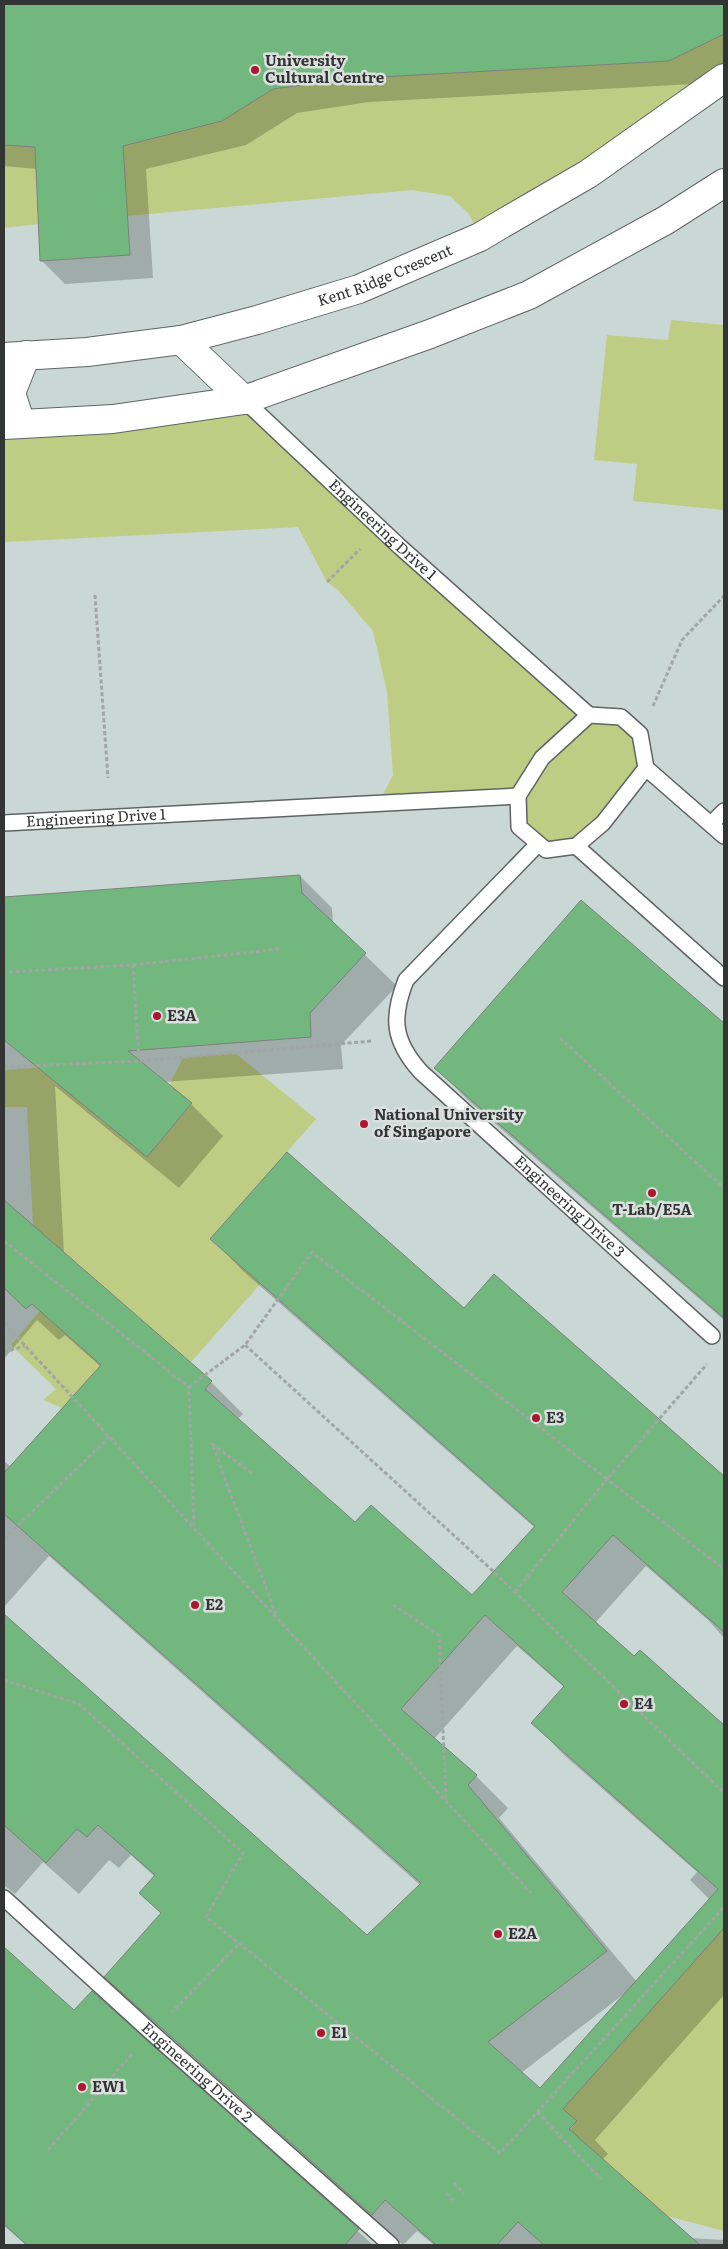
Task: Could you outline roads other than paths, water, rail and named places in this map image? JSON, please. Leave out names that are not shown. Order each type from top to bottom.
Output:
[{"type":"street","name":"Kent Ridge Crescent","points":[[15,356],[87,352],[182,340],[257,320],[359,289],[480,237],[588,174],[724,78]]},
{"type":"street","points":[[15,356],[12,425],[113,419],[244,400],[430,334],[529,295],[666,220],[724,183]]},
{"type":"street","name":"Engineering Drive 1","points":[[182,340],[244,400]]},
{"type":"lane","name":"Engineering Drive 1","points":[[244,400],[380,528],[589,715]]},
{"type":"lane","points":[[646,768],[603,823],[576,846],[546,850],[519,827],[518,796],[542,758],[589,715],[621,717],[640,734],[646,768],[724,836]]},
{"type":"lane","name":"Engineering Drive 1","points":[[4,823],[518,796]]},
{"type":"lane","points":[[711,824],[724,811]]},
{"type":"lane","name":"Engineering Drive 3","points":[[538,844],[406,980],[399,999],[396,1019],[399,1039],[408,1057],[421,1072],[712,1336]]},
{"type":"lane","points":[[576,846],[724,978]]},
{"type":"lane","name":"Engineering Drive 2","points":[[4,1898],[151,2032],[392,2245]]},
{"type":"place","name":"University Cultural Centre","points":[[255,70]]},
{"type":"place","name":"E3A","points":[[157,1016]]},
{"type":"place","name":"National University of Singapore","points":[[364,1124]]},
{"type":"place","name":"T-Lab/E5A","points":[[652,1193]]},
{"type":"place","name":"E3","points":[[536,1418]]},
{"type":"place","name":"E2","points":[[195,1605]]},
{"type":"place","name":"E4","points":[[624,1704]]},
{"type":"place","name":"E2A","points":[[498,1934]]},
{"type":"place","name":"E1","points":[[321,2033]]},
{"type":"place","name":"EW1","points":[[82,2087]]}]
